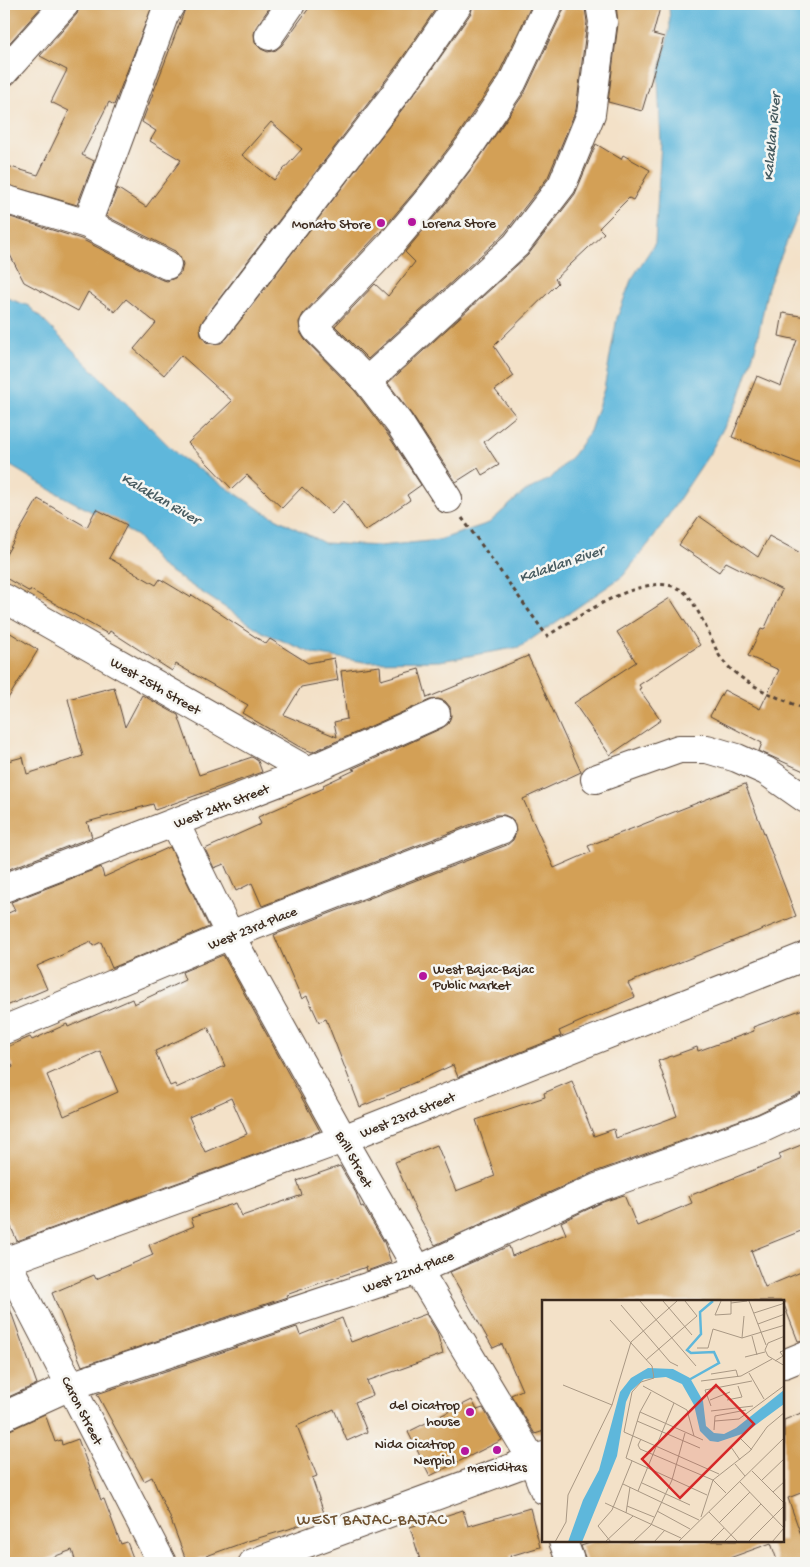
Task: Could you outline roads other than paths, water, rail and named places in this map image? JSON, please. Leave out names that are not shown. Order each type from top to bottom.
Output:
[{"type":"street","points":[[4,72],[65,4]]},
{"type":"street","points":[[88,224],[170,4]]},
{"type":"street","points":[[269,36],[291,4]]},
{"type":"street","points":[[215,328],[411,73],[458,4]]},
{"type":"street","points":[[455,509],[400,424],[367,381],[314,325],[391,244],[469,147],[512,83],[549,4]]},
{"type":"street","points":[[367,381],[516,245],[562,185],[591,114],[603,22],[600,4]]},
{"type":"street","points":[[4,199],[88,224],[167,264]]},
{"type":"street","name":"West 25th Street","points":[[4,598],[308,771]]},
{"type":"street","name":"West 24th Street","points":[[4,888],[308,771],[436,714]]},
{"type":"street","points":[[595,779],[679,749],[707,749],[737,758],[766,771],[806,799]]},
{"type":"street","name":"Brill Street","points":[[175,823],[230,936],[418,1270],[538,1459],[542,1480]]},
{"type":"street","name":"West 23rd Place","points":[[4,1030],[230,936],[501,830]]},
{"type":"street","name":"West 23rd Street","points":[[5,1260],[344,1139],[806,956]]},
{"type":"street","name":"West 22nd Place","points":[[4,1416],[70,1386],[418,1270],[597,1188],[763,1128],[806,1108]]},
{"type":"street","name":"Caron Street","points":[[5,1260],[162,1563]]},
{"type":"street","points":[[785,1364],[806,1355]]},
{"type":"street","points":[[253,1563],[538,1459]]},
{"type":"street","points":[[563,1542],[571,1563]]},
{"type":"water","name":"Kalaklan River","points":[[669,4],[806,4],[806,196],[768,287],[756,346],[738,401],[710,453],[654,537],[623,576],[520,647],[440,661],[365,662],[314,654],[264,633],[160,565],[137,536],[53,491],[4,462],[4,297],[29,306],[179,456],[262,511],[324,543],[380,546],[439,540],[489,523],[524,492],[551,478],[574,454],[590,431],[604,389],[617,318],[631,280],[655,243],[661,142],[658,80],[670,27]]},
{"type":"place","name":"Lorena Store","points":[[412,222]]},
{"type":"place","name":"Monato Store","points":[[381,223]]},
{"type":"place","name":"West Bajac-Bajac Public Market","points":[[423,976]]},
{"type":"place","name":"del Oicatrop house","points":[[470,1412]]},
{"type":"place","name":"merciditas","points":[[497,1450]]},
{"type":"place","name":"Nida Oicatrop Nerpiol","points":[[465,1451]]},
{"type":"district","name":"WEST BAJAC-BAJAC","points":[[372,1518]]}]
